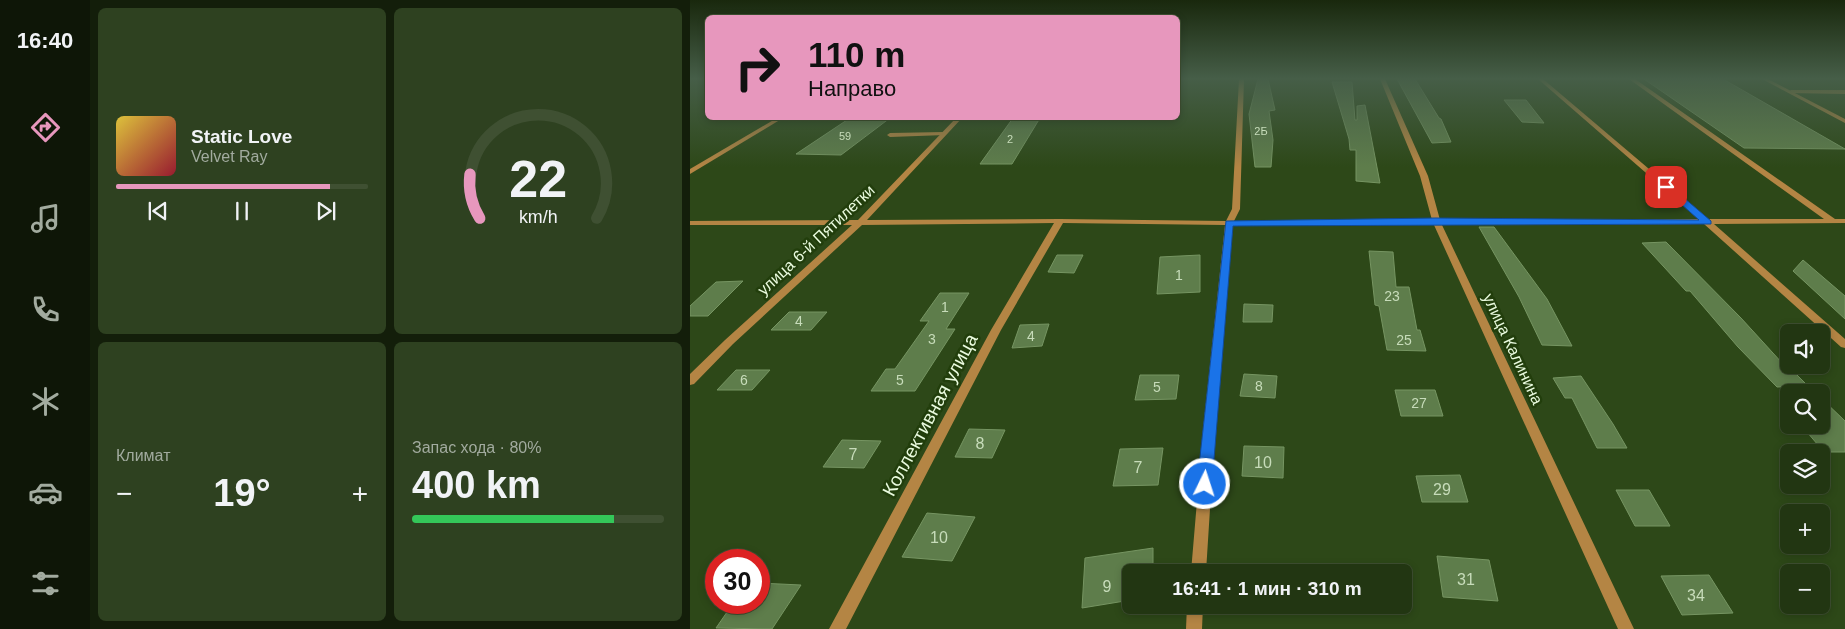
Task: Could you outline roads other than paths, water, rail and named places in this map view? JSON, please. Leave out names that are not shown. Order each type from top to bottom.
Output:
[{"type":"street","points":[[1199,564],[1209,430],[1229,223],[1236,209],[1240,108]]},
{"type":"street","name":"улица Калинина","points":[[1395,108],[1424,176],[1436,221],[1626,629]]},
{"type":"street","points":[[1574,108],[1708,222],[1845,345]]},
{"type":"street","points":[[1674,108],[1833,221]]},
{"type":"street","points":[[1821,108],[1845,121]]},
{"type":"street","points":[[690,172],[777,120]]},
{"type":"street","name":"улица 6-й Пятилетки","points":[[690,381],[729,342],[860,222],[956,120]]},
{"type":"street","points":[[890,135],[943,134]]},
{"type":"street","name":"Коллективная улица","points":[[837,629],[996,330],[1060,221]]},
{"type":"street","points":[[690,223],[1845,221]]},
{"type":"street","points":[[1194,629],[1195,614]]}]
